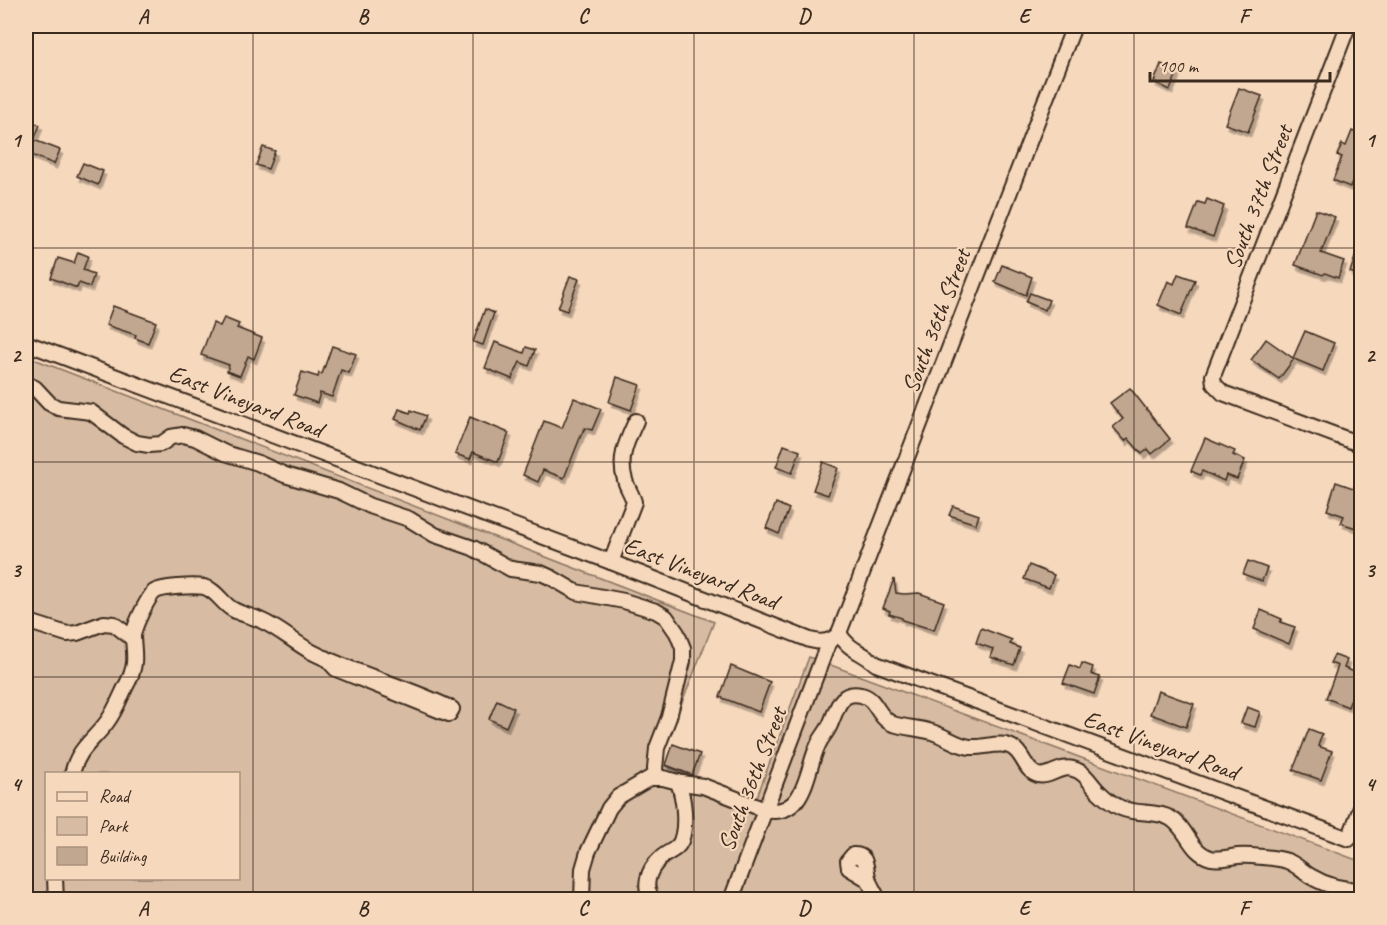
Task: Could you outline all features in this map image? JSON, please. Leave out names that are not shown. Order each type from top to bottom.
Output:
[{"type":"street","name":"South 36th Street","points":[[731,900],[1074,26]]},
{"type":"street","name":"South 37th Street","points":[[1348,26],[1213,376],[1214,384],[1223,393],[1362,445]]},
{"type":"street","name":"East Vineyard Road","points":[[26,343],[611,562],[810,640],[834,637],[876,664],[1349,839],[1362,805]]},
{"type":"street","points":[[26,384],[35,388],[49,403],[58,408],[91,412],[123,436],[137,443],[149,446],[161,444],[171,437],[183,435],[195,438],[225,453],[355,497],[370,506],[409,519],[435,535],[472,548],[511,569],[541,573],[576,592],[624,601],[656,611],[666,617],[677,633],[683,648],[683,661],[669,717],[657,748],[654,769],[657,778]]},
{"type":"street","points":[[611,562],[634,502],[623,475],[621,461],[636,421]]},
{"type":"street","points":[[73,772],[81,750],[107,723],[133,672],[136,655],[135,629],[147,602],[155,592],[163,589],[189,586],[211,590],[232,608],[260,619],[326,658],[452,709],[449,714],[336,669],[326,658]]},
{"type":"street","points":[[26,621],[67,634],[104,623],[114,624],[134,639]]},
{"type":"street","points":[[582,900],[584,869],[588,852],[609,808],[618,797],[650,778],[657,778],[703,786],[765,810],[775,812],[788,808],[796,800],[806,783],[818,744],[829,727],[837,705],[842,698],[851,693],[871,699],[880,716],[890,723],[934,733],[969,747],[1000,745],[1015,748],[1032,771],[1038,775],[1047,775],[1062,767],[1084,774],[1100,793],[1120,808],[1159,814],[1171,819],[1192,845],[1208,857],[1219,860],[1238,856],[1289,861],[1308,875],[1334,886],[1362,890]]},
{"type":"street","points":[[654,900],[647,887],[648,877],[660,858],[677,847],[681,841],[684,813],[678,782]]},
{"type":"street","points":[[55,880],[56,900]]},
{"type":"street","points":[[869,880],[878,900]]},
{"type":"green space","points":[[26,356],[714,622],[658,763],[755,802],[809,657],[1362,862],[1361,900],[26,899]]},
{"type":"building","points":[[1161,64],[1178,71],[1170,90],[1154,82]]},
{"type":"building","points":[[1239,88],[1262,96],[1248,132],[1225,124]]},
{"type":"building","points":[[26,119],[40,125],[34,140],[60,150],[54,164],[29,154],[26,161]]},
{"type":"building","points":[[1352,131],[1362,135],[1362,166],[1359,165],[1350,187],[1333,180],[1342,157],[1337,155],[1342,144],[1346,146]]},
{"type":"building","points":[[263,147],[275,151],[268,169],[256,165]]},
{"type":"building","points":[[83,163],[103,171],[98,185],[77,176]]},
{"type":"building","points":[[1207,199],[1224,206],[1213,237],[1188,228],[1198,202],[1205,204]]},
{"type":"building","points":[[1316,210],[1335,217],[1321,253],[1344,261],[1338,278],[1295,265]]},
{"type":"building","points":[[1360,243],[1362,243],[1362,277],[1350,272]]},
{"type":"building","points":[[78,252],[88,256],[83,270],[94,274],[90,287],[79,283],[77,288],[51,278],[58,258],[74,263]]},
{"type":"building","points":[[1002,265],[1032,277],[1026,295],[995,282]]},
{"type":"building","points":[[1178,274],[1195,280],[1181,315],[1158,305],[1168,281],[1174,284]]},
{"type":"building","points":[[570,276],[579,279],[567,311],[558,308]]},
{"type":"building","points":[[1030,293],[1049,300],[1045,310],[1026,302]]},
{"type":"building","points":[[113,306],[156,322],[148,343],[135,338],[136,335],[106,325]]},
{"type":"building","points":[[485,309],[494,313],[483,345],[473,342]]},
{"type":"building","points":[[224,318],[239,324],[237,328],[262,338],[254,359],[248,356],[240,376],[227,371],[229,365],[201,355],[213,323],[220,326]]},
{"type":"building","points":[[1305,331],[1334,343],[1323,371],[1294,359],[1279,379],[1251,360],[1266,339],[1293,358]]},
{"type":"building","points":[[495,342],[524,353],[526,347],[535,350],[529,366],[520,362],[512,379],[485,368]]},
{"type":"building","points":[[332,346],[356,354],[349,373],[341,370],[332,397],[320,393],[317,403],[294,395],[302,372],[318,377],[319,373],[322,374]]},
{"type":"building","points":[[617,377],[640,385],[631,410],[609,402]]},
{"type":"building","points":[[1130,388],[1170,439],[1152,454],[1148,449],[1142,454],[1128,438],[1125,441],[1113,427],[1123,419],[1110,403]]},
{"type":"building","points":[[574,398],[601,409],[592,430],[585,428],[582,433],[564,478],[543,470],[538,482],[523,475],[544,421],[562,428]]},
{"type":"building","points":[[399,409],[410,413],[411,410],[426,416],[420,430],[395,419]]},
{"type":"building","points":[[470,417],[509,433],[498,462],[473,452],[470,459],[455,454]]},
{"type":"building","points":[[1205,438],[1235,451],[1233,455],[1245,460],[1237,479],[1226,475],[1224,481],[1202,471],[1200,475],[1191,471]]},
{"type":"building","points":[[784,445],[800,451],[792,473],[776,467]]},
{"type":"building","points":[[823,462],[838,468],[828,495],[813,490]]},
{"type":"building","points":[[1336,482],[1362,491],[1362,522],[1359,529],[1341,523],[1344,516],[1327,510]]},
{"type":"building","points":[[776,503],[789,509],[779,534],[766,528]]},
{"type":"building","points":[[953,506],[979,515],[976,524],[949,515]]},
{"type":"building","points":[[1248,561],[1267,568],[1262,581],[1243,574]]},
{"type":"building","points":[[1029,565],[1054,575],[1049,588],[1024,579]]},
{"type":"building","points":[[894,579],[896,593],[919,593],[944,602],[934,630],[902,620],[902,618],[889,614],[890,611],[883,608]]},
{"type":"building","points":[[1261,610],[1282,619],[1280,622],[1295,627],[1289,644],[1254,629]]},
{"type":"building","points":[[981,628],[1012,640],[1010,644],[1020,648],[1014,665],[990,657],[993,649],[976,643]]},
{"type":"building","points":[[1334,655],[1347,660],[1344,668],[1360,674],[1348,707],[1326,698],[1338,666],[1330,663]]},
{"type":"building","points":[[1082,663],[1093,667],[1091,674],[1100,677],[1094,694],[1063,683],[1070,665],[1080,669]]},
{"type":"building","points":[[731,666],[770,682],[759,712],[720,697]]},
{"type":"building","points":[[1158,691],[1194,704],[1186,727],[1150,714]]},
{"type":"building","points":[[497,700],[514,708],[506,727],[489,719]]},
{"type":"building","points":[[1247,707],[1260,712],[1255,727],[1241,723]]},
{"type":"building","points":[[1309,729],[1322,734],[1318,746],[1332,751],[1321,780],[1293,770]]},
{"type":"building","points":[[673,744],[700,754],[692,775],[666,765]]}]
